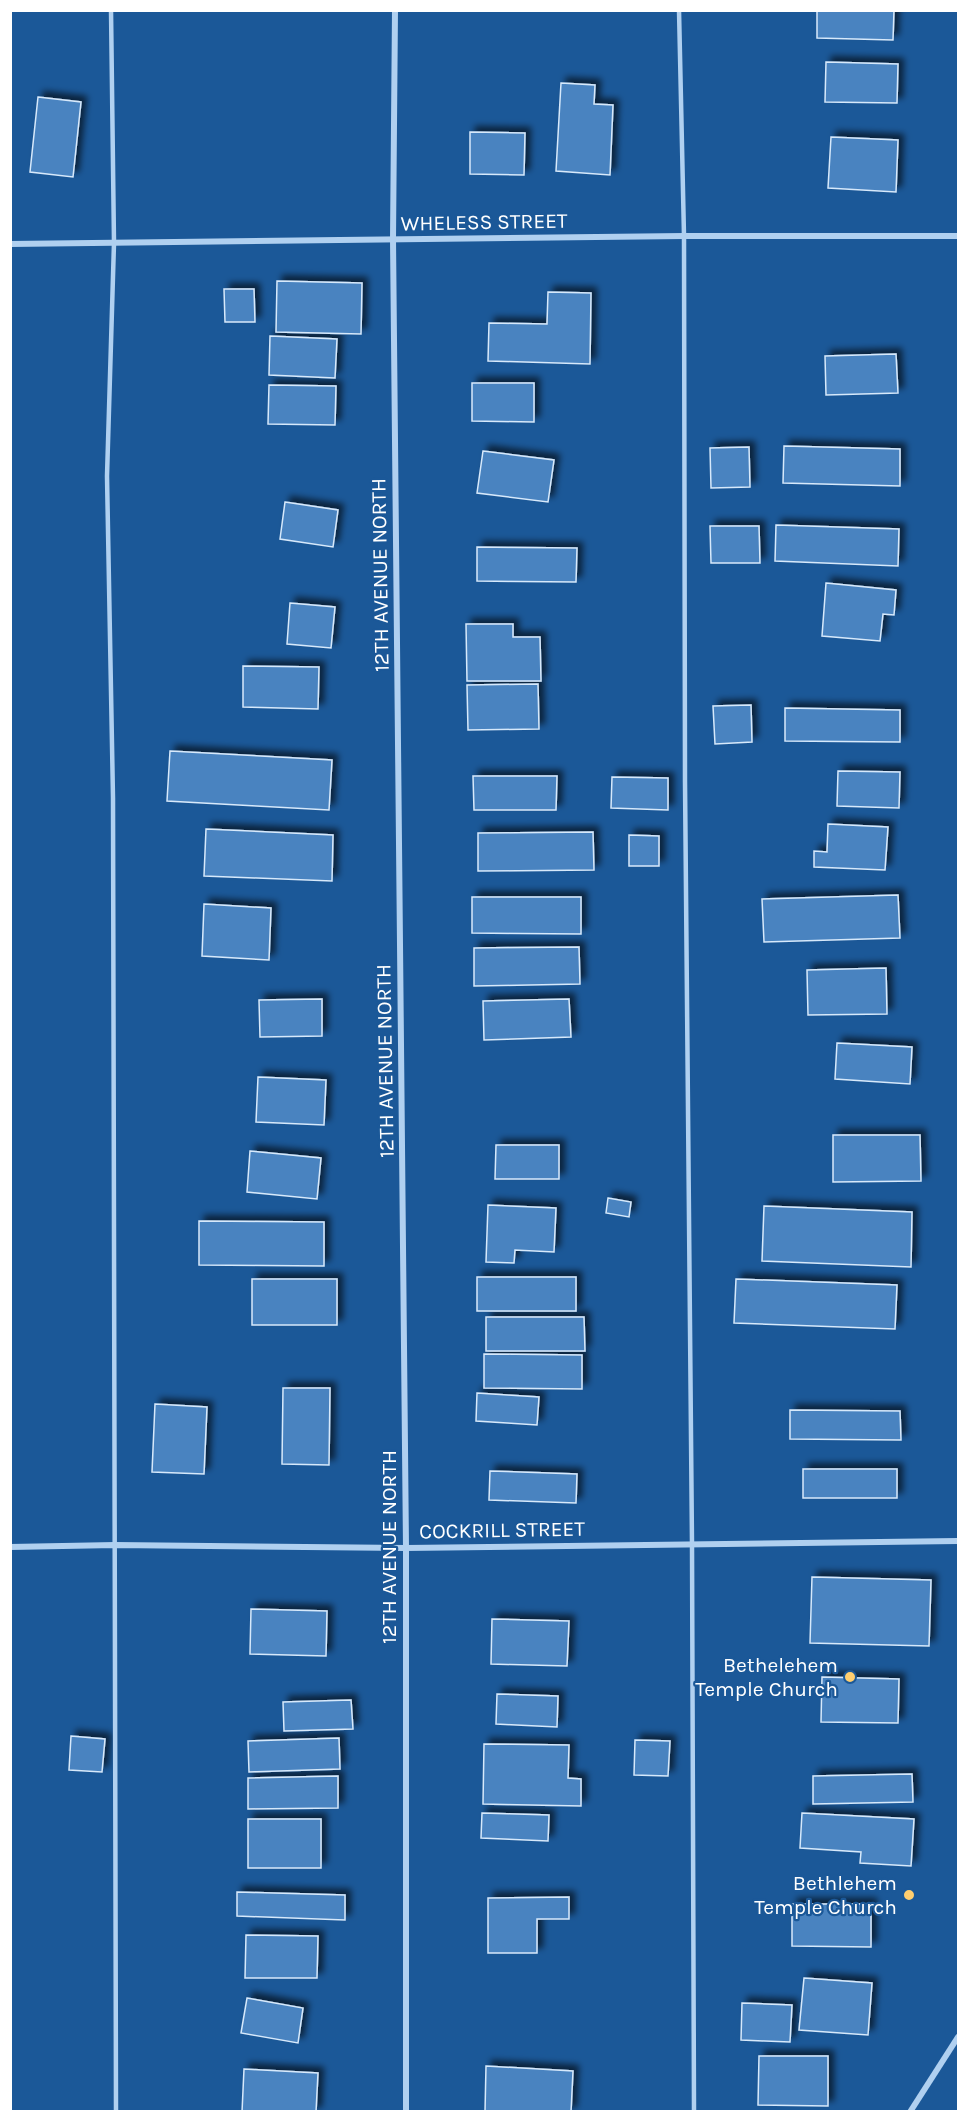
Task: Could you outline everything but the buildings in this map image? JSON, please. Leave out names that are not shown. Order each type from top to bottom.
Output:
[{"type":"street","name":"12TH AVENUE NORTH","points":[[395,10],[393,239],[406,1548],[406,2112]]},
{"type":"street","name":"WHELESS STREET","points":[[10,244],[684,236],[958,236]]},
{"type":"street","name":"COCKRILL STREET","points":[[10,1547],[115,1545],[406,1548],[958,1541]]},
{"type":"street","points":[[909,2112],[958,2037]]},
{"type":"lane","points":[[111,10],[114,243],[107,476],[113,798],[116,2112]]},
{"type":"lane","points":[[679,10],[684,236],[685,782],[692,1544],[694,2112]]},
{"type":"place","name":"Bethelehem Temple Church","points":[[850,1677]]},
{"type":"place","name":"Bethlehem Temple Church","points":[[909,1895]]}]
